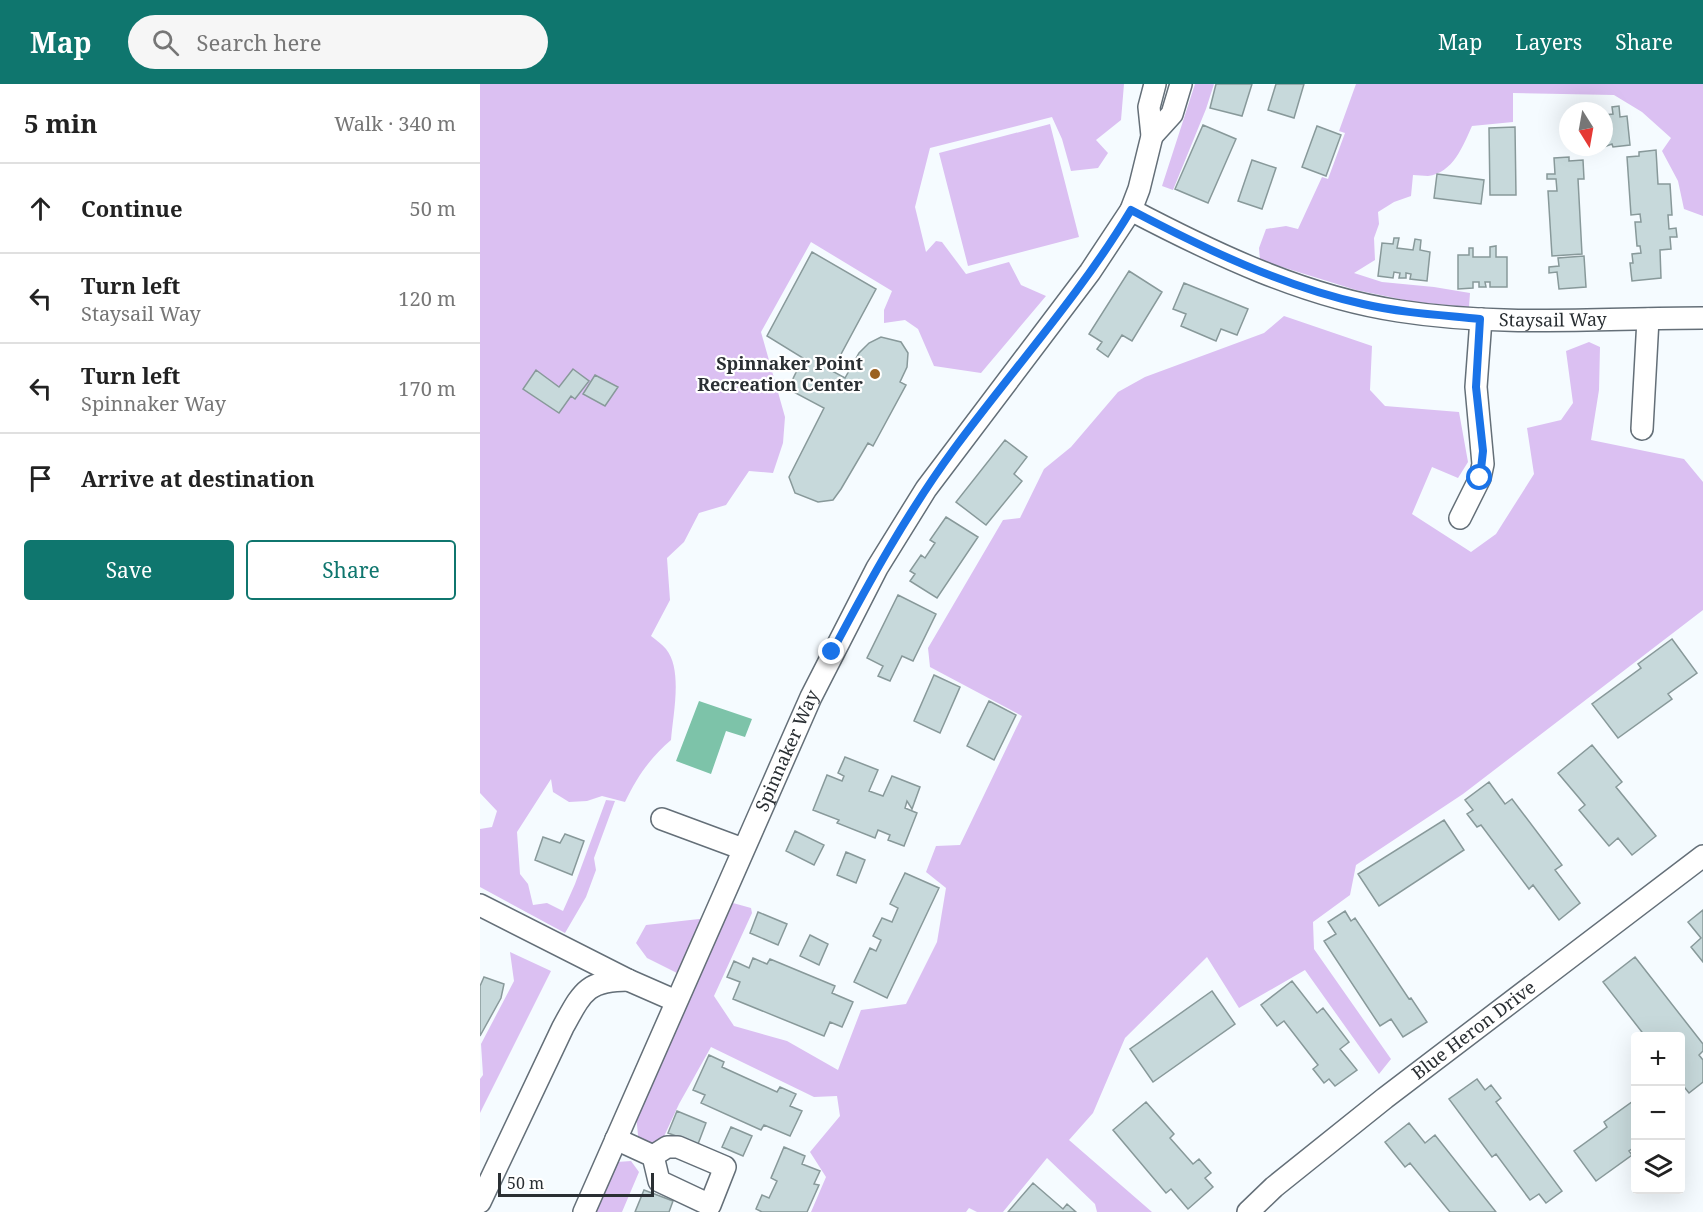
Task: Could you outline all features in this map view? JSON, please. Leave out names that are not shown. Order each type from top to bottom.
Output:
[{"type":"street","name":"Spinnaker Way","points":[[584,1212],[832,652],[876,568],[955,449],[1097,263],[1131,210],[1140,189],[1152,136],[1149,107],[1155,84]]},
{"type":"street","name":"Spinnaker Way","points":[[1152,136],[1172,114],[1181,84]]},
{"type":"street","name":"Staysail Way","points":[[1131,210],[1164,228],[1251,267],[1320,292],[1400,312],[1542,322],[1703,318]]},
{"type":"street","points":[[1460,518],[1480,478],[1483,464],[1476,387],[1480,319]]},
{"type":"street","points":[[1642,429],[1648,319]]},
{"type":"street","points":[[662,819],[743,849]]},
{"type":"street","name":"Blue Heron Drive","points":[[1248,1212],[1274,1187],[1404,1083],[1703,856]]},
{"type":"street","points":[[480,904],[628,980],[676,1001]]},
{"type":"street","points":[[480,1202],[574,1007],[595,983],[608,980],[628,980]]},
{"type":"street","points":[[616,1139],[653,1156]]},
{"type":"shaded area","points":[[480,84],[1124,84],[1121,120],[1096,140],[1108,153],[1098,168],[1071,171],[1062,139],[1052,117],[930,148],[915,207],[926,252],[936,241],[942,242],[966,274],[1009,262],[1021,285],[1046,296],[981,373],[934,366],[918,329],[905,320],[884,323],[884,310],[892,291],[811,242],[761,332],[785,417],[783,443],[773,473],[749,471],[726,505],[699,513],[684,542],[667,558],[670,600],[651,636],[666,649],[674,668],[676,693],[671,740],[645,768],[625,802],[602,796],[587,801],[569,802],[553,792],[551,779],[517,832],[520,874],[528,884],[533,905],[547,903],[563,911],[606,800],[615,801],[594,858],[596,870],[586,897],[565,933],[480,887],[480,829],[492,827],[497,811],[480,793]]},
{"type":"shaded area","points":[[1195,84],[1214,84],[1173,190],[1162,186]]},
{"type":"shaded area","points":[[1356,84],[1703,84],[1703,216],[1684,209],[1678,181],[1662,151],[1671,138],[1642,112],[1614,95],[1513,93],[1513,122],[1472,126],[1461,150],[1451,164],[1437,174],[1413,175],[1411,196],[1394,202],[1378,212],[1379,224],[1374,238],[1375,260],[1354,273],[1382,282],[1470,293],[1469,307],[1414,302],[1356,290],[1260,260],[1259,248],[1266,229],[1286,226],[1298,229],[1322,177],[1328,179],[1345,133],[1339,131]]},
{"type":"shaded area","points":[[1050,124],[1079,237],[968,266],[939,153]]},
{"type":"shaded area","points":[[1284,316],[1372,346],[1370,390],[1385,406],[1459,412],[1468,462],[1458,478],[1432,467],[1412,514],[1471,552],[1496,534],[1534,474],[1527,428],[1561,420],[1573,403],[1566,351],[1589,342],[1600,347],[1599,390],[1591,440],[1684,459],[1703,482],[1703,610],[1463,794],[1356,865],[1350,895],[1313,922],[1314,949],[1391,1059],[1379,1074],[1305,970],[1239,1008],[1207,957],[1125,1038],[1093,1113],[1069,1140],[1152,1212],[1097,1212],[1095,1204],[1047,1158],[1003,1212],[977,1212],[969,1208],[966,1212],[811,1212],[826,1177],[810,1152],[840,1116],[837,1096],[814,1097],[711,1047],[679,1104],[660,1145],[639,1145],[636,1115],[689,979],[647,958],[636,943],[646,925],[699,919],[714,921],[733,903],[751,908],[752,913],[714,996],[734,1026],[787,1041],[838,1070],[861,1010],[906,1004],[937,942],[946,888],[926,872],[936,846],[960,845],[1022,716],[930,667],[928,648],[1003,520],[1020,518],[1044,469],[1071,447],[1118,392],[1145,377],[1264,333]]},
{"type":"shaded area","points":[[699,701],[752,719],[745,737],[726,731],[711,774],[676,761]]},
{"type":"shaded area","points":[[510,952],[551,971],[480,1113],[480,1079],[483,1075],[481,1044],[514,981]]},
{"type":"shaded area","points":[[631,1161],[639,1172],[622,1212],[596,1212],[617,1162]]},
{"type":"building","points":[[1216,84],[1252,84],[1242,116],[1210,108]]},
{"type":"building","points":[[1276,84],[1304,84],[1294,118],[1268,110]]},
{"type":"building","points":[[1619,106],[1620,117],[1627,116],[1630,145],[1613,147],[1613,107]]},
{"type":"building","points":[[1203,125],[1236,139],[1208,203],[1175,189]]},
{"type":"building","points":[[1317,126],[1341,135],[1326,176],[1302,167]]},
{"type":"building","points":[[1515,127],[1516,195],[1490,195],[1489,128]]},
{"type":"building","points":[[1656,150],[1658,184],[1670,184],[1672,215],[1668,215],[1669,229],[1676,228],[1677,237],[1670,237],[1671,249],[1660,250],[1661,278],[1632,281],[1630,263],[1633,263],[1632,254],[1641,253],[1640,246],[1637,246],[1635,222],[1641,222],[1640,214],[1631,215],[1627,157],[1639,156],[1639,152]]},
{"type":"building","points":[[1569,157],[1569,161],[1583,160],[1584,179],[1578,179],[1582,254],[1552,256],[1548,191],[1557,191],[1556,179],[1547,179],[1547,174],[1555,174],[1554,158]]},
{"type":"building","points":[[1252,160],[1276,168],[1262,209],[1238,201]]},
{"type":"building","points":[[1437,174],[1484,180],[1481,204],[1434,198]]},
{"type":"building","points":[[1394,238],[1399,238],[1397,248],[1413,250],[1415,239],[1421,240],[1420,250],[1430,252],[1427,281],[1410,279],[1411,274],[1406,273],[1406,278],[1399,278],[1400,273],[1394,272],[1393,278],[1378,276],[1382,243],[1393,244]]},
{"type":"building","points":[[1496,246],[1496,257],[1507,257],[1507,287],[1490,287],[1490,282],[1485,282],[1486,287],[1479,287],[1479,282],[1473,282],[1473,288],[1458,289],[1458,255],[1469,255],[1469,248],[1473,248],[1473,257],[1490,257],[1490,247]]},
{"type":"building","name":"Spinnaker Point Recreation Center","points":[[812,252],[876,289],[832,371],[845,378],[859,353],[869,343],[881,337],[901,342],[908,353],[907,367],[900,382],[906,385],[873,446],[868,443],[833,500],[818,502],[795,493],[789,477],[824,408],[788,389],[803,358],[767,336]]},
{"type":"building","points":[[1584,256],[1586,287],[1559,289],[1557,272],[1549,273],[1549,267],[1559,266],[1558,258]]},
{"type":"building","points":[[1129,271],[1162,292],[1132,341],[1122,335],[1108,357],[1097,349],[1102,342],[1089,334]]},
{"type":"building","points":[[1184,283],[1248,309],[1237,335],[1221,329],[1216,341],[1181,326],[1186,314],[1173,309]]},
{"type":"building","points":[[573,369],[589,381],[575,399],[571,396],[559,413],[523,389],[536,370],[559,387]]},
{"type":"building","points":[[595,375],[618,387],[605,406],[583,394]]},
{"type":"building","points":[[1005,440],[1027,457],[1014,474],[1022,481],[986,525],[956,502]]},
{"type":"building","points":[[946,517],[978,537],[937,598],[910,581],[915,574],[910,571],[921,555],[925,558],[935,543],[930,540]]},
{"type":"building","points":[[898,595],[936,614],[913,661],[902,656],[890,681],[878,676],[883,666],[867,658]]},
{"type":"building","points":[[1672,639],[1697,673],[1668,694],[1672,699],[1618,738],[1592,704],[1641,668],[1638,664]]},
{"type":"building","points":[[934,675],[960,687],[940,733],[914,721]]},
{"type":"building","points":[[989,701],[1016,715],[994,760],[967,746]]},
{"type":"building","points":[[1592,745],[1622,782],[1616,787],[1656,836],[1632,855],[1618,838],[1609,846],[1579,810],[1585,805],[1558,773]]},
{"type":"building","points":[[845,757],[878,770],[869,791],[883,796],[892,776],[920,787],[912,809],[907,801],[905,808],[917,813],[904,846],[888,840],[890,835],[878,830],[875,838],[837,823],[839,820],[813,810],[827,775],[842,781],[844,776],[838,773]]},
{"type":"building","points":[[1489,782],[1505,804],[1512,799],[1562,865],[1555,870],[1580,903],[1559,920],[1533,885],[1529,889],[1481,825],[1477,827],[1467,814],[1473,810],[1465,800]]},
{"type":"building","points":[[1444,820],[1464,850],[1379,906],[1358,874]]},
{"type":"building","points":[[795,831],[824,845],[814,865],[786,851]]},
{"type":"building","points":[[565,834],[584,841],[572,875],[535,860],[543,837],[560,843]]},
{"type":"building","points":[[846,852],[865,860],[856,883],[837,875]]},
{"type":"building","points":[[905,873],[939,888],[887,998],[854,982],[870,948],[876,951],[881,940],[873,936],[882,918],[892,922],[898,908],[890,904]]},
{"type":"building","points":[[1703,910],[1703,962],[1691,947],[1701,938],[1688,922]]},
{"type":"building","points":[[1345,911],[1351,921],[1355,918],[1427,1022],[1403,1037],[1391,1019],[1380,1026],[1324,941],[1336,934],[1328,922]]},
{"type":"building","points":[[758,912],[787,924],[778,945],[750,933]]},
{"type":"building","points":[[810,935],[828,944],[819,965],[800,956]]},
{"type":"building","points":[[1635,957],[1703,1044],[1703,1051],[1699,1055],[1703,1060],[1703,1082],[1689,1093],[1685,1088],[1685,1032],[1642,1032],[1603,982]]},
{"type":"building","points":[[753,958],[767,964],[770,959],[835,986],[832,993],[853,1002],[842,1027],[830,1022],[824,1036],[733,999],[740,982],[727,977],[734,961],[749,968]]},
{"type":"building","points":[[484,977],[504,984],[501,998],[480,1036],[480,986]]},
{"type":"building","points":[[1292,981],[1317,1013],[1323,1008],[1349,1042],[1340,1049],[1357,1070],[1335,1086],[1329,1079],[1324,1083],[1313,1069],[1318,1065],[1284,1021],[1277,1026],[1261,1005]]},
{"type":"building","points":[[1212,991],[1235,1024],[1153,1082],[1130,1049]]},
{"type":"building","points":[[709,1055],[724,1062],[722,1067],[777,1092],[780,1087],[796,1094],[790,1106],[802,1111],[790,1136],[764,1125],[761,1130],[701,1103],[705,1095],[693,1090]]},
{"type":"building","points":[[1477,1079],[1485,1090],[1491,1085],[1501,1098],[1496,1102],[1562,1191],[1546,1203],[1539,1194],[1530,1200],[1496,1154],[1492,1157],[1449,1099]]},
{"type":"building","points":[[1146,1102],[1174,1134],[1170,1138],[1193,1164],[1199,1159],[1211,1173],[1205,1178],[1213,1187],[1188,1209],[1171,1189],[1166,1193],[1113,1130]]},
{"type":"building","points":[[1631,1103],[1631,1150],[1629,1151],[1631,1156],[1596,1181],[1574,1151],[1607,1127],[1604,1122]]},
{"type":"building","points":[[677,1111],[706,1123],[698,1144],[668,1133]]},
{"type":"building","points":[[1409,1123],[1425,1143],[1435,1135],[1496,1212],[1450,1212],[1410,1163],[1405,1167],[1385,1142]]},
{"type":"building","points":[[731,1127],[752,1136],[743,1156],[722,1147]]},
{"type":"building","points":[[784,1147],[805,1156],[802,1164],[820,1171],[814,1184],[819,1185],[807,1212],[762,1212],[756,1209],[762,1195],[769,1198],[777,1181],[771,1178]]},
{"type":"building","points":[[1033,1183],[1063,1209],[1067,1204],[1076,1212],[1008,1212]]},
{"type":"building","points":[[644,1190],[673,1201],[669,1212],[635,1212]]},
{"type":"place","name":"Spinnaker Point Recreation Center","points":[[875,374]]},
{"type":"route","points":[[832,652],[876,568],[926,489],[1090,272],[1116,236],[1131,210],[1164,228],[1251,267],[1320,292],[1400,312],[1480,319],[1476,387],[1483,451],[1480,478]]}]
